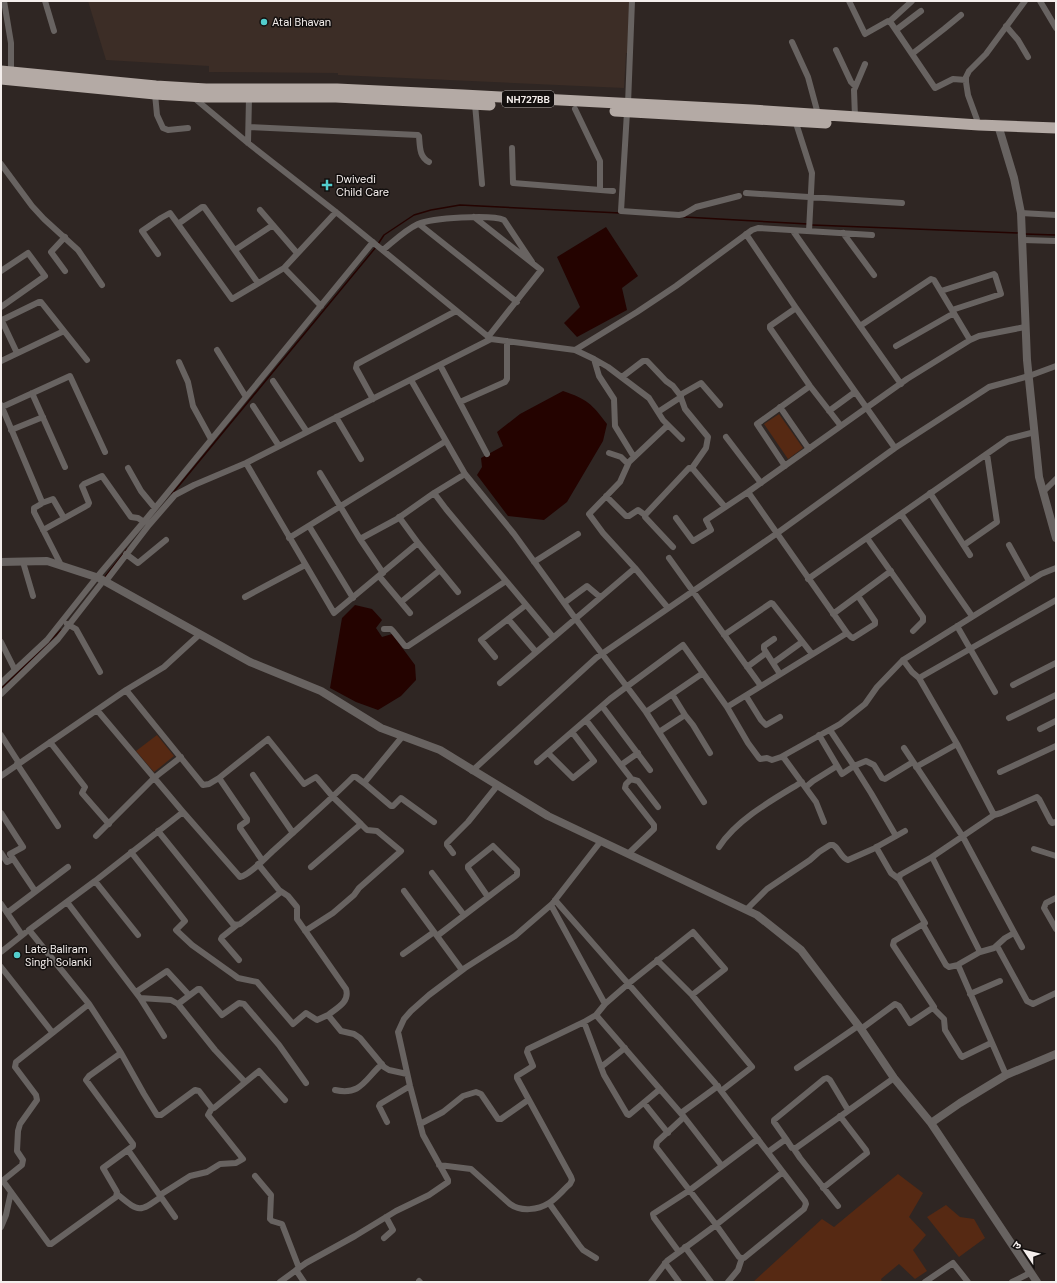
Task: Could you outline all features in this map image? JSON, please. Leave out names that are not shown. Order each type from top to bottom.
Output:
[{"type":"highway","name":"NH727BB","points":[[6,71],[156,86],[190,92],[249,98],[336,97],[575,109],[627,108]]},
{"type":"highway","name":"NH727BB","points":[[1,79],[155,94],[249,90],[337,89],[627,108],[999,129],[1056,136]]},
{"type":"highway","name":"NH727BB","points":[[794,117],[818,114],[979,125],[999,129],[1056,128]]},
{"type":"street","points":[[4,1],[11,43],[6,71]]},
{"type":"street","points":[[45,1],[54,31]]},
{"type":"street","points":[[632,1],[622,211],[679,215],[684,214],[696,207],[740,196]]},
{"type":"street","points":[[849,1],[865,34],[889,22],[912,1]]},
{"type":"street","points":[[979,125],[968,95],[966,80],[969,71],[986,54],[1025,1]]},
{"type":"street","points":[[1040,1],[1056,28]]},
{"type":"street","points":[[896,30],[921,11]]},
{"type":"street","points":[[912,54],[961,15]]},
{"type":"street","points":[[889,22],[935,88],[953,80],[966,80]]},
{"type":"street","points":[[1006,26],[1018,40],[1028,58]]},
{"type":"street","points":[[792,42],[808,77],[818,114]]},
{"type":"street","points":[[836,50],[851,82],[855,86]]},
{"type":"street","points":[[855,117],[855,86],[865,64]]},
{"type":"street","points":[[190,92],[248,143],[336,212],[489,338],[575,350],[594,359],[608,367],[649,398],[668,425],[682,439]]},
{"type":"street","points":[[155,94],[157,115],[163,128],[168,130],[188,128]]},
{"type":"street","points":[[248,143],[249,98]]},
{"type":"street","points":[[475,104],[482,184]]},
{"type":"street","points":[[575,109],[600,161],[600,190]]},
{"type":"street","points":[[794,117],[812,173],[810,227]]},
{"type":"street","points":[[249,128],[418,135],[422,156],[429,162]]},
{"type":"street","points":[[999,129],[1014,178],[1021,213],[1025,327],[1035,432],[1040,477],[1056,538]]},
{"type":"street","points":[[512,148],[513,183],[613,191]]},
{"type":"street","points":[[1,164],[3,171],[44,220],[65,237],[82,255],[102,285]]},
{"type":"street","points":[[746,193],[902,203]]},
{"type":"street","points":[[178,224],[202,207],[204,208],[258,283]]},
{"type":"street","points":[[260,210],[298,254]]},
{"type":"street","points":[[158,254],[143,233],[143,230],[171,214],[230,298],[233,298],[284,268],[336,212]]},
{"type":"street","points":[[1021,213],[1056,215]]},
{"type":"street","points":[[102,579],[126,554],[175,495],[194,485],[246,463],[411,380],[489,338],[541,272],[541,269],[474,217]]},
{"type":"street","points":[[1,683],[66,623],[102,579],[155,508],[211,439],[321,306],[377,246],[400,236],[419,224],[431,221],[474,217],[497,218],[504,220],[532,262]]},
{"type":"street","points":[[419,224],[517,302]]},
{"type":"street","points":[[235,250],[273,225]]},
{"type":"street","points":[[575,350],[676,286],[752,230],[758,228],[793,231],[810,227],[843,233],[872,234]]},
{"type":"street","points":[[793,231],[901,384]]},
{"type":"street","points":[[843,233],[874,275]]},
{"type":"street","points":[[746,234],[796,308],[895,448]]},
{"type":"street","points":[[65,237],[51,252],[65,271]]},
{"type":"street","points":[[1022,238],[1056,241]]},
{"type":"street","points":[[1,271],[28,253],[45,276],[1,306]]},
{"type":"street","points":[[284,268],[321,306]]},
{"type":"street","points":[[896,346],[953,311],[1001,294],[994,274],[941,291]]},
{"type":"street","points":[[860,326],[930,279],[934,280],[970,340]]},
{"type":"street","points":[[17,353],[1,320],[39,302],[43,304],[87,360]]},
{"type":"street","points":[[796,308],[770,327],[810,386],[841,426]]},
{"type":"street","points":[[373,399],[356,368],[357,364],[456,311]]},
{"type":"street","points":[[676,518],[693,540],[711,530],[706,520],[901,384],[970,340],[979,336],[1025,327]]},
{"type":"street","points":[[1,361],[64,330]]},
{"type":"street","points":[[460,402],[505,382],[508,376],[507,340]]},
{"type":"street","points":[[217,350],[246,397]]},
{"type":"street","points":[[594,359],[599,376],[614,399],[616,426],[634,457]]},
{"type":"street","points":[[622,377],[643,361],[647,361],[666,381],[673,386],[681,396],[685,410],[708,437],[706,448],[692,468],[689,468],[645,514]]},
{"type":"street","points":[[179,362],[188,382],[193,406],[211,439]]},
{"type":"street","points":[[440,365],[487,454]]},
{"type":"street","points":[[472,771],[602,653],[776,534],[895,448],[989,387],[1029,376],[1056,366]]},
{"type":"street","points":[[42,503],[1,406],[68,376],[71,377],[105,452]]},
{"type":"street","points":[[411,380],[465,474],[514,534],[646,712],[704,802]]},
{"type":"street","points":[[273,381],[307,432]]},
{"type":"street","points":[[658,412],[700,383],[720,405]]},
{"type":"street","points":[[785,466],[757,424],[810,386]]},
{"type":"street","points":[[829,411],[855,392]]},
{"type":"street","points":[[32,393],[65,467]]},
{"type":"street","points":[[253,406],[279,446]]},
{"type":"street","points":[[780,407],[809,449]]},
{"type":"street","points":[[11,430],[43,417]]},
{"type":"street","points":[[336,417],[361,459]]},
{"type":"street","points":[[668,425],[634,457],[628,464],[620,482],[590,512],[589,516],[668,608]]},
{"type":"street","points":[[808,579],[1008,439],[1035,432]]},
{"type":"street","points":[[726,436],[761,483]]},
{"type":"street","points":[[289,538],[446,441]]},
{"type":"street","points":[[609,453],[622,457],[628,464]]},
{"type":"street","points":[[964,545],[997,522],[987,454]]},
{"type":"street","points":[[246,463],[333,613],[418,543]]},
{"type":"street","points":[[128,468],[142,491],[155,508]]},
{"type":"street","points":[[692,468],[725,507]]},
{"type":"street","points":[[320,473],[381,574],[410,613]]},
{"type":"street","points":[[360,539],[399,517],[465,474]]},
{"type":"street","points":[[43,530],[88,505],[89,503],[82,486],[102,476],[131,517],[138,518],[144,522]]},
{"type":"street","points":[[1044,491],[1056,479]]},
{"type":"street","points":[[748,492],[833,614],[847,633],[854,638],[876,622],[858,596]]},
{"type":"street","points":[[434,493],[553,637]]},
{"type":"street","points":[[930,493],[970,555]]},
{"type":"street","points":[[606,496],[626,516],[629,516],[638,510],[645,514],[645,517],[672,547]]},
{"type":"street","points":[[61,566],[33,510],[42,503],[53,499],[64,518]]},
{"type":"street","points":[[901,514],[972,616]]},
{"type":"street","points":[[399,517],[458,592]]},
{"type":"street","points":[[309,526],[353,598]]},
{"type":"street","points":[[534,562],[578,534]]},
{"type":"street","points":[[867,538],[924,617],[923,621],[913,631]]},
{"type":"street","points":[[126,554],[138,563],[166,540]]},
{"type":"street","points":[[1009,545],[1029,581]]},
{"type":"street","points":[[669,558],[761,686]]},
{"type":"street","points":[[1,562],[47,561],[102,579],[250,662],[321,691],[380,728],[440,750],[472,771],[548,816],[757,915],[801,950],[860,1027],[894,1078],[931,1122],[1037,1282]]},
{"type":"street","points":[[23,562],[33,596]]},
{"type":"street","points":[[245,597],[305,565]]},
{"type":"street","points":[[500,683],[635,568]]},
{"type":"street","points":[[537,762],[602,706],[682,645],[727,708],[759,758],[769,758],[772,760],[840,724],[863,706],[877,687],[903,660],[1029,581],[1056,568]]},
{"type":"street","points":[[401,602],[440,570]]},
{"type":"street","points":[[833,614],[891,571]]},
{"type":"street","points":[[384,629],[393,630],[405,646],[408,646],[506,581]]},
{"type":"street","points":[[564,603],[587,586],[600,597]]},
{"type":"street","points":[[919,678],[969,648],[1056,600]]},
{"type":"street","points":[[724,635],[771,603],[812,654]]},
{"type":"street","points":[[495,657],[481,640],[526,605]]},
{"type":"street","points":[[508,619],[536,652]]},
{"type":"street","points":[[66,623],[76,629],[100,672]]},
{"type":"street","points":[[1,694],[58,639],[66,623]]},
{"type":"street","points":[[957,626],[994,692]]},
{"type":"street","points":[[727,708],[847,633]]},
{"type":"street","points":[[1,776],[126,690],[164,667],[200,634]]},
{"type":"street","points":[[774,639],[764,646],[764,649],[780,674]]},
{"type":"street","points":[[1,642],[15,670]]},
{"type":"street","points":[[773,663],[802,642]]},
{"type":"street","points":[[747,667],[766,653]]},
{"type":"street","points":[[903,660],[912,672],[919,678],[957,744],[994,815]]},
{"type":"street","points":[[1013,685],[1056,663]]},
{"type":"street","points":[[646,712],[703,673]]},
{"type":"street","points":[[126,690],[203,785],[209,784],[219,778],[268,739],[304,784],[316,777],[333,797],[367,830],[377,830],[401,851],[354,895],[324,920],[305,931]]},
{"type":"street","points":[[672,694],[710,753]]},
{"type":"street","points":[[1009,718],[1056,695]]},
{"type":"street","points":[[746,696],[761,720],[766,725],[780,717]]},
{"type":"street","points":[[602,706],[650,770]]},
{"type":"street","points":[[97,710],[240,877],[244,876],[260,862],[355,776],[391,806],[393,806],[401,798],[434,822]]},
{"type":"street","points":[[659,732],[685,715]]},
{"type":"street","points":[[586,720],[631,779],[638,781],[658,807]]},
{"type":"street","points":[[1040,729],[1056,721]]},
{"type":"street","points":[[830,730],[871,793],[896,836]]},
{"type":"street","points":[[548,753],[573,778],[594,761],[572,732]]},
{"type":"street","points":[[1,735],[58,826]]},
{"type":"street","points":[[819,735],[842,774],[854,766],[866,761],[874,765],[882,778],[885,779],[957,744]]},
{"type":"street","points":[[364,783],[402,737]]},
{"type":"street","points":[[50,742],[84,786],[85,788],[82,793],[109,824]]},
{"type":"street","points":[[1000,772],[1056,746]]},
{"type":"street","points":[[904,748],[963,837],[1022,947]]},
{"type":"street","points":[[621,765],[638,753]]},
{"type":"street","points":[[96,836],[154,778],[181,757]]},
{"type":"street","points":[[780,757],[784,758],[804,784],[816,802],[824,822]]},
{"type":"street","points":[[719,847],[727,835],[748,818],[837,766]]},
{"type":"street","points":[[253,775],[293,833]]},
{"type":"street","points":[[131,852],[185,921],[176,930],[192,945],[238,978],[257,982],[293,1024],[305,1014],[317,1020],[328,1015],[346,1001],[348,994],[342,982],[296,917],[296,907],[288,896],[281,892],[260,862],[240,828],[240,826],[247,821],[247,819],[219,778]]},
{"type":"street","points":[[628,854],[655,827],[625,788],[626,784],[631,779]]},
{"type":"street","points":[[454,853],[447,843],[468,822],[497,786]]},
{"type":"street","points":[[898,879],[900,875],[932,857],[994,815],[1037,798],[1039,799],[1051,822],[1056,822]]},
{"type":"street","points":[[1,812],[23,847],[10,854],[35,891]]},
{"type":"street","points":[[1,952],[22,934],[95,881],[183,812]]},
{"type":"street","points":[[311,867],[361,824]]},
{"type":"street","points":[[158,831],[233,924],[237,925]]},
{"type":"street","points":[[746,910],[767,889],[830,845],[836,847],[844,858],[848,860],[905,831]]},
{"type":"street","points":[[280,1282],[306,1263],[396,1211],[429,1196],[448,1182],[423,1135],[398,1032],[400,1026],[411,1011],[462,970],[515,936],[553,903],[601,841]]},
{"type":"street","points":[[404,954],[464,915],[488,897],[518,873],[517,870],[493,846],[468,866],[488,897]]},
{"type":"street","points":[[876,847],[891,873],[898,879],[924,921],[925,923],[923,926],[946,965],[949,967],[958,965],[980,952],[997,946],[1014,933]]},
{"type":"street","points":[[1034,849],[1056,856]]},
{"type":"street","points":[[1,853],[7,862],[13,859]]},
{"type":"street","points":[[932,857],[980,952]]},
{"type":"street","points":[[7,914],[68,867]]},
{"type":"street","points":[[432,873],[464,915]]},
{"type":"street","points":[[95,881],[138,935]]},
{"type":"street","points":[[404,891],[462,970]]},
{"type":"street","points":[[239,960],[221,938],[281,892]]},
{"type":"street","points":[[1056,898],[1046,903],[1044,908],[1056,929]]},
{"type":"street","points":[[67,902],[136,992],[164,1036]]},
{"type":"street","points":[[553,903],[628,984],[719,1088],[805,1201],[806,1204],[804,1209],[744,1258],[742,1258],[738,1270],[728,1282]]},
{"type":"street","points":[[553,903],[605,1004]]},
{"type":"street","points":[[1,904],[22,934]]},
{"type":"street","points":[[923,926],[893,943],[934,1005],[933,1008],[944,1019],[945,1030],[960,1056],[991,1043]]},
{"type":"street","points":[[29,930],[89,1004],[121,1053],[157,1115],[161,1115],[195,1090],[199,1091],[212,1108]]},
{"type":"street","points":[[439,1165],[471,1169],[515,1208],[530,1209],[549,1203],[570,1184],[572,1180],[517,1078],[518,1074],[533,1066],[527,1052],[528,1050],[596,1015],[605,1004],[628,984],[692,933],[695,933],[725,969],[692,995]]},
{"type":"street","points":[[997,946],[1027,1001],[1033,1004],[1056,993]]},
{"type":"street","points":[[657,960],[692,995],[752,1067],[719,1088],[683,1115],[668,1133],[657,1142],[656,1147],[690,1190],[739,1258],[742,1258]]},
{"type":"street","points":[[958,965],[1006,1075]]},
{"type":"street","points":[[1,967],[52,1032]]},
{"type":"street","points":[[136,992],[167,971],[189,995]]},
{"type":"street","points":[[970,994],[1000,981]]},
{"type":"street","points":[[178,1004],[197,989],[200,989],[222,1014],[240,1002],[244,1004],[279,1045],[306,1083]]},
{"type":"street","points":[[140,998],[171,1000],[178,1004],[215,1050],[245,1082]]},
{"type":"street","points":[[89,1004],[16,1062],[15,1067],[36,1095],[37,1100],[19,1127],[17,1151],[23,1160],[22,1165],[2,1181],[49,1244],[116,1197],[118,1194]]},
{"type":"street","points":[[797,1068],[895,1004],[899,1006],[910,1022],[933,1008]]},
{"type":"street","points":[[328,1015],[341,1031],[354,1034],[360,1038],[386,1069],[407,1074]]},
{"type":"street","points":[[596,1015],[683,1115],[722,1166]]},
{"type":"street","points":[[584,1022],[604,1075],[627,1114],[629,1115],[660,1089]]},
{"type":"street","points":[[601,1067],[625,1048]]},
{"type":"street","points":[[121,1053],[88,1076],[86,1080],[133,1142],[133,1146],[103,1168],[118,1194],[132,1205],[142,1209],[146,1208],[160,1196],[190,1176],[207,1172],[220,1164],[236,1163],[243,1159],[208,1115],[212,1108],[214,1108],[259,1071],[285,1100]]},
{"type":"street","points":[[931,1122],[1006,1075],[1056,1054]]},
{"type":"street","points":[[335,1090],[348,1092],[359,1087],[382,1064]]},
{"type":"street","points":[[838,1206],[792,1148],[774,1120],[827,1078],[830,1080],[848,1110]]},
{"type":"street","points":[[794,1149],[894,1078]]},
{"type":"street","points":[[387,1122],[379,1106],[380,1104],[410,1086]]},
{"type":"street","points":[[420,1124],[443,1112],[463,1096],[476,1092],[481,1094],[498,1119],[501,1119],[528,1100]]},
{"type":"street","points":[[644,1103],[668,1133]]},
{"type":"street","points":[[823,1188],[866,1152],[840,1116]]},
{"type":"street","points":[[679,1252],[654,1218],[653,1214],[690,1190],[758,1139]]},
{"type":"street","points":[[768,1152],[786,1139]]},
{"type":"street","points":[[128,1150],[175,1217]]},
{"type":"street","points":[[651,1282],[665,1263],[783,1172]]},
{"type":"street","points":[[255,1176],[271,1195],[270,1219],[282,1224],[297,1269],[304,1282]]},
{"type":"street","points":[[1,1227],[6,1215],[11,1192]]},
{"type":"street","points":[[549,1203],[583,1250],[596,1258]]},
{"type":"street","points":[[384,1238],[393,1230],[386,1217]]},
{"type":"street","points":[[685,1247],[711,1282]]},
{"type":"street","points":[[665,1263],[679,1282]]},
{"type":"street","points":[[925,1282],[953,1263],[968,1282]]},
{"type":"street","points":[[1012,1282],[1030,1273]]},
{"type":"shaded area","points":[[88,1],[634,1],[630,54],[626,53],[624,88],[338,75],[338,73],[209,72],[209,66],[106,60]]},
{"type":"shaded area","points":[[606,227],[638,276],[622,288],[627,310],[577,337],[564,323],[580,307],[557,257]]},
{"type":"shaded area","points":[[563,391],[584,400],[602,417],[607,424],[603,441],[567,502],[544,520],[508,516],[477,475],[482,467],[481,458],[503,446],[497,432],[520,414]]},
{"type":"shaded area","points":[[779,414],[803,448],[788,459],[764,424]]},
{"type":"shaded area","points":[[355,605],[372,609],[382,620],[376,628],[382,637],[392,634],[415,665],[416,680],[401,696],[378,710],[356,702],[330,688],[342,618]]},
{"type":"shaded area","points":[[157,735],[174,756],[154,772],[136,751]]},
{"type":"shaded area","points":[[898,1174],[923,1193],[909,1217],[926,1235],[913,1250],[927,1271],[915,1279],[899,1264],[881,1279],[882,1282],[753,1282],[822,1219],[834,1227]]},
{"type":"shaded area","points":[[946,1205],[960,1217],[974,1219],[985,1238],[959,1257],[927,1217]]},
{"type":"waterway","points":[[378,244],[384,235],[414,215],[431,210],[460,205],[620,213]]},
{"type":"waterway","points":[[684,217],[808,224]]},
{"type":"waterway","points":[[812,225],[1020,233]]},
{"type":"waterway","points":[[1025,234],[1056,235]]},
{"type":"waterway","points":[[172,494],[376,247]]},
{"type":"waterway","points":[[104,578],[127,549]]},
{"type":"waterway","points":[[1,689],[61,630]]},
{"type":"place","name":"Atal Bhavan","points":[[264,22]]},
{"type":"place","name":"Dwivedi Child Care","points":[[327,185]]},
{"type":"place","name":"Late Baliram Singh Solanki","points":[[17,955]]}]
